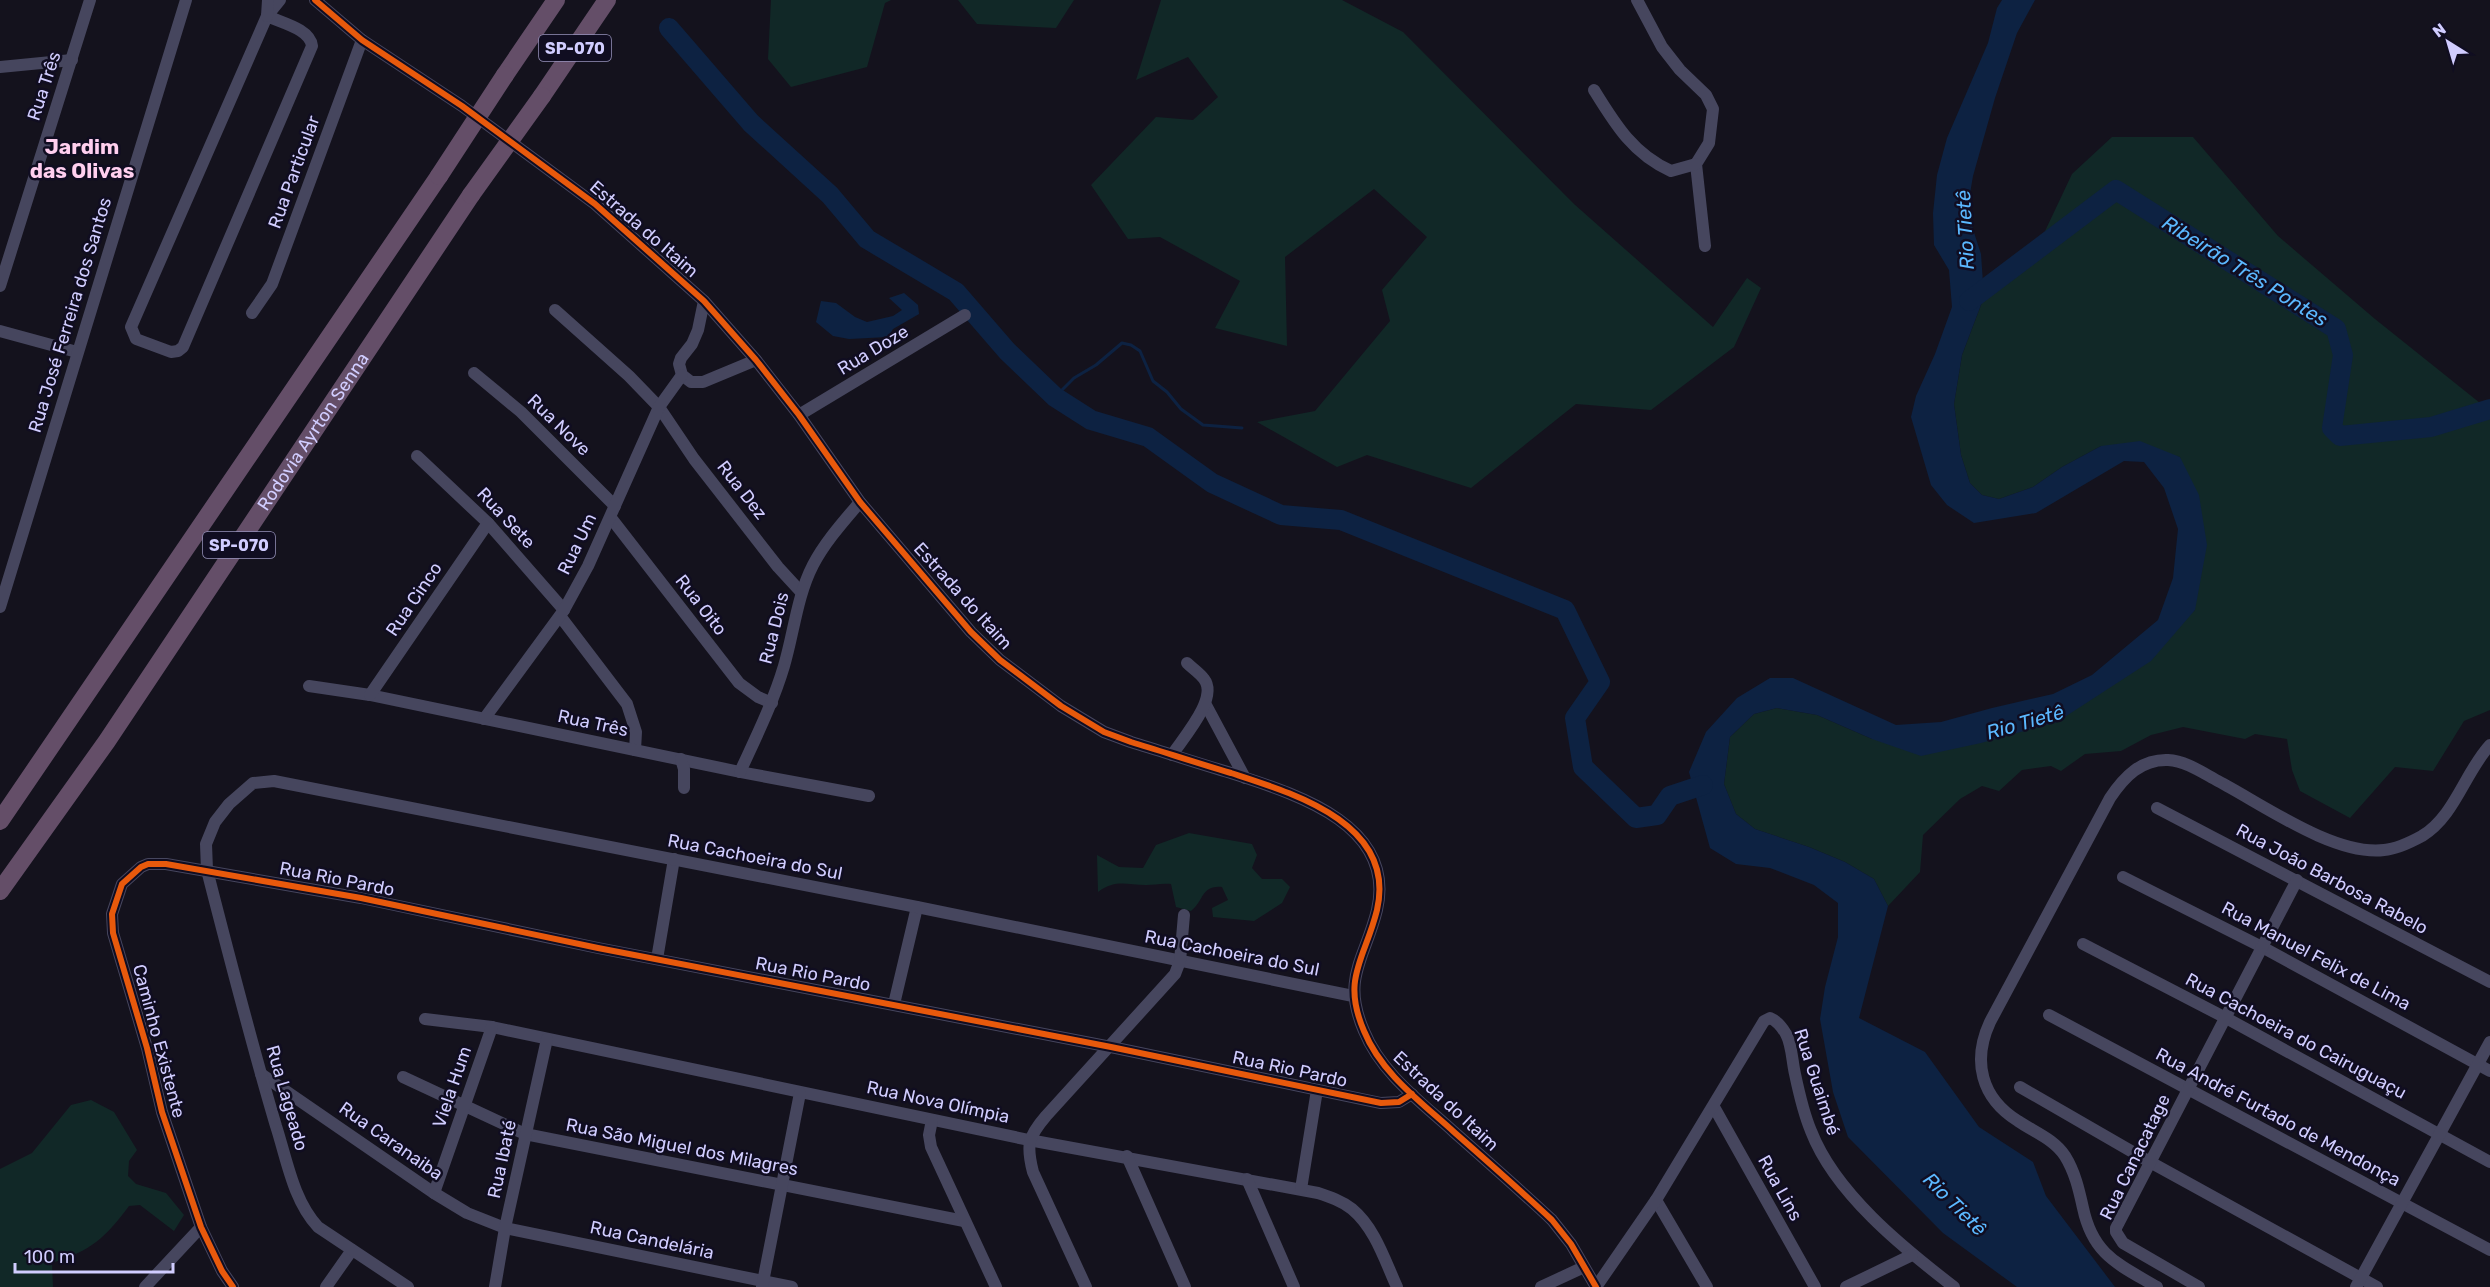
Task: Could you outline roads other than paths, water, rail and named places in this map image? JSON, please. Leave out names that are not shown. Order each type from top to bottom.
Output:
[{"type":"highway","name":"SP-070","points":[[0,821],[439,176],[556,0]]},
{"type":"highway","name":"Rodovia Ayrton Senna","points":[[0,891],[107,741],[471,195],[607,0]]},
{"type":"street","name":"Rua Três","points":[[0,286],[90,0]]},
{"type":"street","name":"Rua José Ferreira dos Santos","points":[[0,607],[186,0]]},
{"type":"street","points":[[267,16],[268,0]]},
{"type":"street","points":[[267,16],[306,34],[311,39],[312,46],[183,347],[171,352],[136,339],[131,327],[267,16],[280,0]]},
{"type":"street","name":"Estrada do Itaim","points":[[315,0],[362,40],[462,106],[595,204],[704,301],[756,360],[799,415],[860,502],[971,632],[1021,678],[1104,732],[1301,797],[1327,810],[1353,832],[1376,867],[1379,897],[1371,929],[1355,972],[1353,996],[1363,1031],[1372,1048],[1412,1094],[1552,1220],[1571,1244],[1596,1287]]},
{"type":"street","points":[[1637,0],[1672,62],[1710,101],[1713,109],[1709,143],[1696,164],[1705,246]]},
{"type":"street","name":"Rua Particular","points":[[252,313],[272,284],[362,40]]},
{"type":"street","points":[[0,67],[72,60]]},
{"type":"street","points":[[1594,90],[1628,142],[1663,168],[1671,171],[1696,164]]},
{"type":"street","name":"Rua Um","points":[[484,719],[562,613],[588,566],[659,407],[682,375],[681,358],[692,344],[698,330],[704,301]]},
{"type":"street","name":"Rua Dez","points":[[555,310],[629,376],[659,407],[694,459],[778,567],[801,592]]},
{"type":"street","name":"Rua Doze","points":[[799,415],[965,315]]},
{"type":"street","points":[[0,331],[77,352]]},
{"type":"street","points":[[682,375],[691,381],[703,381],[756,360]]},
{"type":"street","name":"Rua Nove","points":[[474,373],[521,412],[613,512]]},
{"type":"street","name":"Rua Sete","points":[[417,456],[459,493],[488,523],[562,613],[627,704],[636,732],[635,750]]},
{"type":"street","name":"Rua Dois","points":[[740,772],[772,703],[801,592],[823,548],[860,502]]},
{"type":"street","name":"Rua Oito","points":[[613,512],[739,683],[758,697],[772,703]]},
{"type":"street","name":"Rua Cinco","points":[[370,695],[488,523]]},
{"type":"street","points":[[1172,755],[1206,705],[1208,686],[1187,663]]},
{"type":"street","name":"Rua Três","points":[[309,686],[370,695],[740,772],[869,796]]},
{"type":"street","points":[[1206,705],[1245,778]]},
{"type":"street","points":[[2157,1287],[2100,1249],[2090,1234],[2079,1189],[2065,1155],[2055,1143],[2016,1120],[1998,1104],[1983,1076],[1979,1058],[1981,1043],[1990,1022],[2110,798],[2123,779],[2133,770],[2155,761],[2178,761],[2311,832],[2354,849],[2385,850],[2423,836],[2436,825],[2490,745]]},
{"type":"street","points":[[681,759],[684,769],[684,788]]},
{"type":"street","name":"Rua Cachoeira do Sul","points":[[207,870],[206,844],[215,822],[229,804],[253,783],[274,781],[917,907],[1353,996]]},
{"type":"street","name":"Rua João Barbosa Rabelo","points":[[2157,808],[2490,982]]},
{"type":"street","points":[[657,959],[674,859]]},
{"type":"street","name":"Caminho Existente","points":[[207,870],[166,864],[148,864],[141,867],[122,884],[112,914],[113,933],[147,1048],[162,1112],[201,1227],[217,1263],[233,1287]]},
{"type":"street","name":"Rua Rio Pardo","points":[[207,870],[361,898],[1317,1090],[1390,1103],[1399,1102],[1412,1094]]},
{"type":"street","name":"Rua Lageado","points":[[207,870],[261,1074],[302,1204],[318,1227],[408,1287]]},
{"type":"street","name":"Rua Manuel Felix de Lima","points":[[2123,877],[2262,947],[2490,1071]]},
{"type":"street","name":"Rua Canacatage","points":[[2199,1287],[2123,1243],[2116,1232],[2117,1225],[2296,880]]},
{"type":"street","points":[[894,1004],[917,907]]},
{"type":"street","points":[[1086,1287],[1033,1172],[1028,1154],[1029,1140],[1046,1116],[1175,974],[1180,961],[1184,915]]},
{"type":"street","name":"Rua Cachoeira do Cairuguaçu","points":[[2083,944],[2226,1018],[2490,1162]]},
{"type":"street","name":"Rua André Furtado de Mendonça","points":[[2049,1014],[2490,1250]]},
{"type":"street","name":"Rua Guaimbé","points":[[1596,1287],[1656,1200],[1764,1021],[1770,1018],[1775,1020],[1789,1042],[1802,1105],[1811,1132],[1826,1159],[1853,1196],[1912,1255],[1954,1287]]},
{"type":"street","name":"Rua Nova Olímpia","points":[[425,1019],[492,1028],[1029,1140],[1301,1189],[1338,1201],[1361,1218],[1373,1237],[1397,1287]]},
{"type":"street","name":"Viela Hum","points":[[434,1193],[492,1028]]},
{"type":"street","name":"Rua Ibaté","points":[[495,1287],[505,1228],[547,1039]]},
{"type":"street","points":[[2358,1283],[2490,1042]]},
{"type":"street","name":"Rua Caranaiba","points":[[261,1074],[434,1193],[467,1213],[505,1228]]},
{"type":"street","name":"Rua São Miguel dos Milagres","points":[[403,1077],[525,1134],[964,1221]]},
{"type":"street","points":[[2020,1087],[2358,1283],[2377,1287]]},
{"type":"street","points":[[1301,1189],[1317,1090]]},
{"type":"street","points":[[762,1284],[800,1093]]},
{"type":"street","name":"Rua Lins","points":[[1714,1107],[1815,1287]]},
{"type":"street","points":[[932,1120],[929,1135],[931,1147],[996,1287]]},
{"type":"street","points":[[1127,1156],[1185,1287]]},
{"type":"street","points":[[1247,1179],[1293,1287]]},
{"type":"street","points":[[1656,1200],[1707,1287]]},
{"type":"street","points":[[145,1287],[201,1227]]},
{"type":"street","name":"Rua Candelária","points":[[505,1228],[762,1284],[792,1287]]},
{"type":"street","points":[[326,1287],[352,1250]]},
{"type":"street","points":[[1846,1287],[1912,1255]]},
{"type":"street","points":[[1541,1287],[1584,1267]]},
{"type":"water","name":"Rio Tietê","points":[[2002,0],[2035,0],[2017,33],[1995,98],[1973,176],[1967,211],[1981,254],[1984,297],[1962,355],[1954,404],[1961,455],[1970,483],[1982,495],[1999,499],[2033,487],[2062,467],[2101,446],[2140,441],[2180,457],[2199,495],[2207,545],[2195,610],[2151,661],[2057,722],[1981,743],[1921,756],[1872,739],[1817,715],[1777,708],[1754,714],[1730,737],[1724,784],[1736,814],[1755,829],[1845,862],[1874,879],[1888,906],[1859,1018],[1925,1052],[1979,1127],[2033,1162],[2046,1196],[2115,1287],[2017,1287],[1943,1233],[1848,1137],[1833,1092],[1820,1019],[1825,987],[1838,937],[1838,903],[1814,885],[1770,868],[1736,864],[1710,848],[1689,772],[1706,732],[1737,698],[1770,678],[1793,678],[1896,725],[1941,722],[2053,694],[2092,675],[2158,620],[2173,578],[2178,529],[2164,488],[2144,462],[2124,461],[2036,513],[1974,523],[1947,505],[1931,485],[1911,417],[1916,396],[1935,354],[1952,307],[1949,270],[1934,245],[1933,213],[1937,175],[1947,138],[1988,43],[1997,8]]},
{"type":"water","points":[[904,293],[918,305],[919,314],[893,329],[888,337],[849,339],[833,336],[816,322],[821,301],[836,303],[855,317],[867,322],[893,316],[902,310],[889,298]]},
{"type":"waterway","points":[[669,28],[751,123],[830,195],[867,239],[956,292],[1007,351],[1055,397],[1091,420],[1148,437],[1212,483],[1281,515],[1341,520],[1565,610],[1600,682],[1575,718],[1583,767],[1636,818],[1657,815],[1670,796],[1703,785]]},
{"type":"waterway","name":"Ribeirão Três Pontes","points":[[1969,301],[2116,190],[2336,329],[2343,355],[2332,428],[2340,436],[2431,427],[2490,409]]},
{"type":"waterway","points":[[1055,397],[1074,378],[1096,365],[1122,343],[1131,345],[1140,351],[1153,381],[1167,392],[1181,409],[1203,425],[1242,428]]},
{"type":"district","name":"Jardim das Olivas","points":[[82,159]]}]
